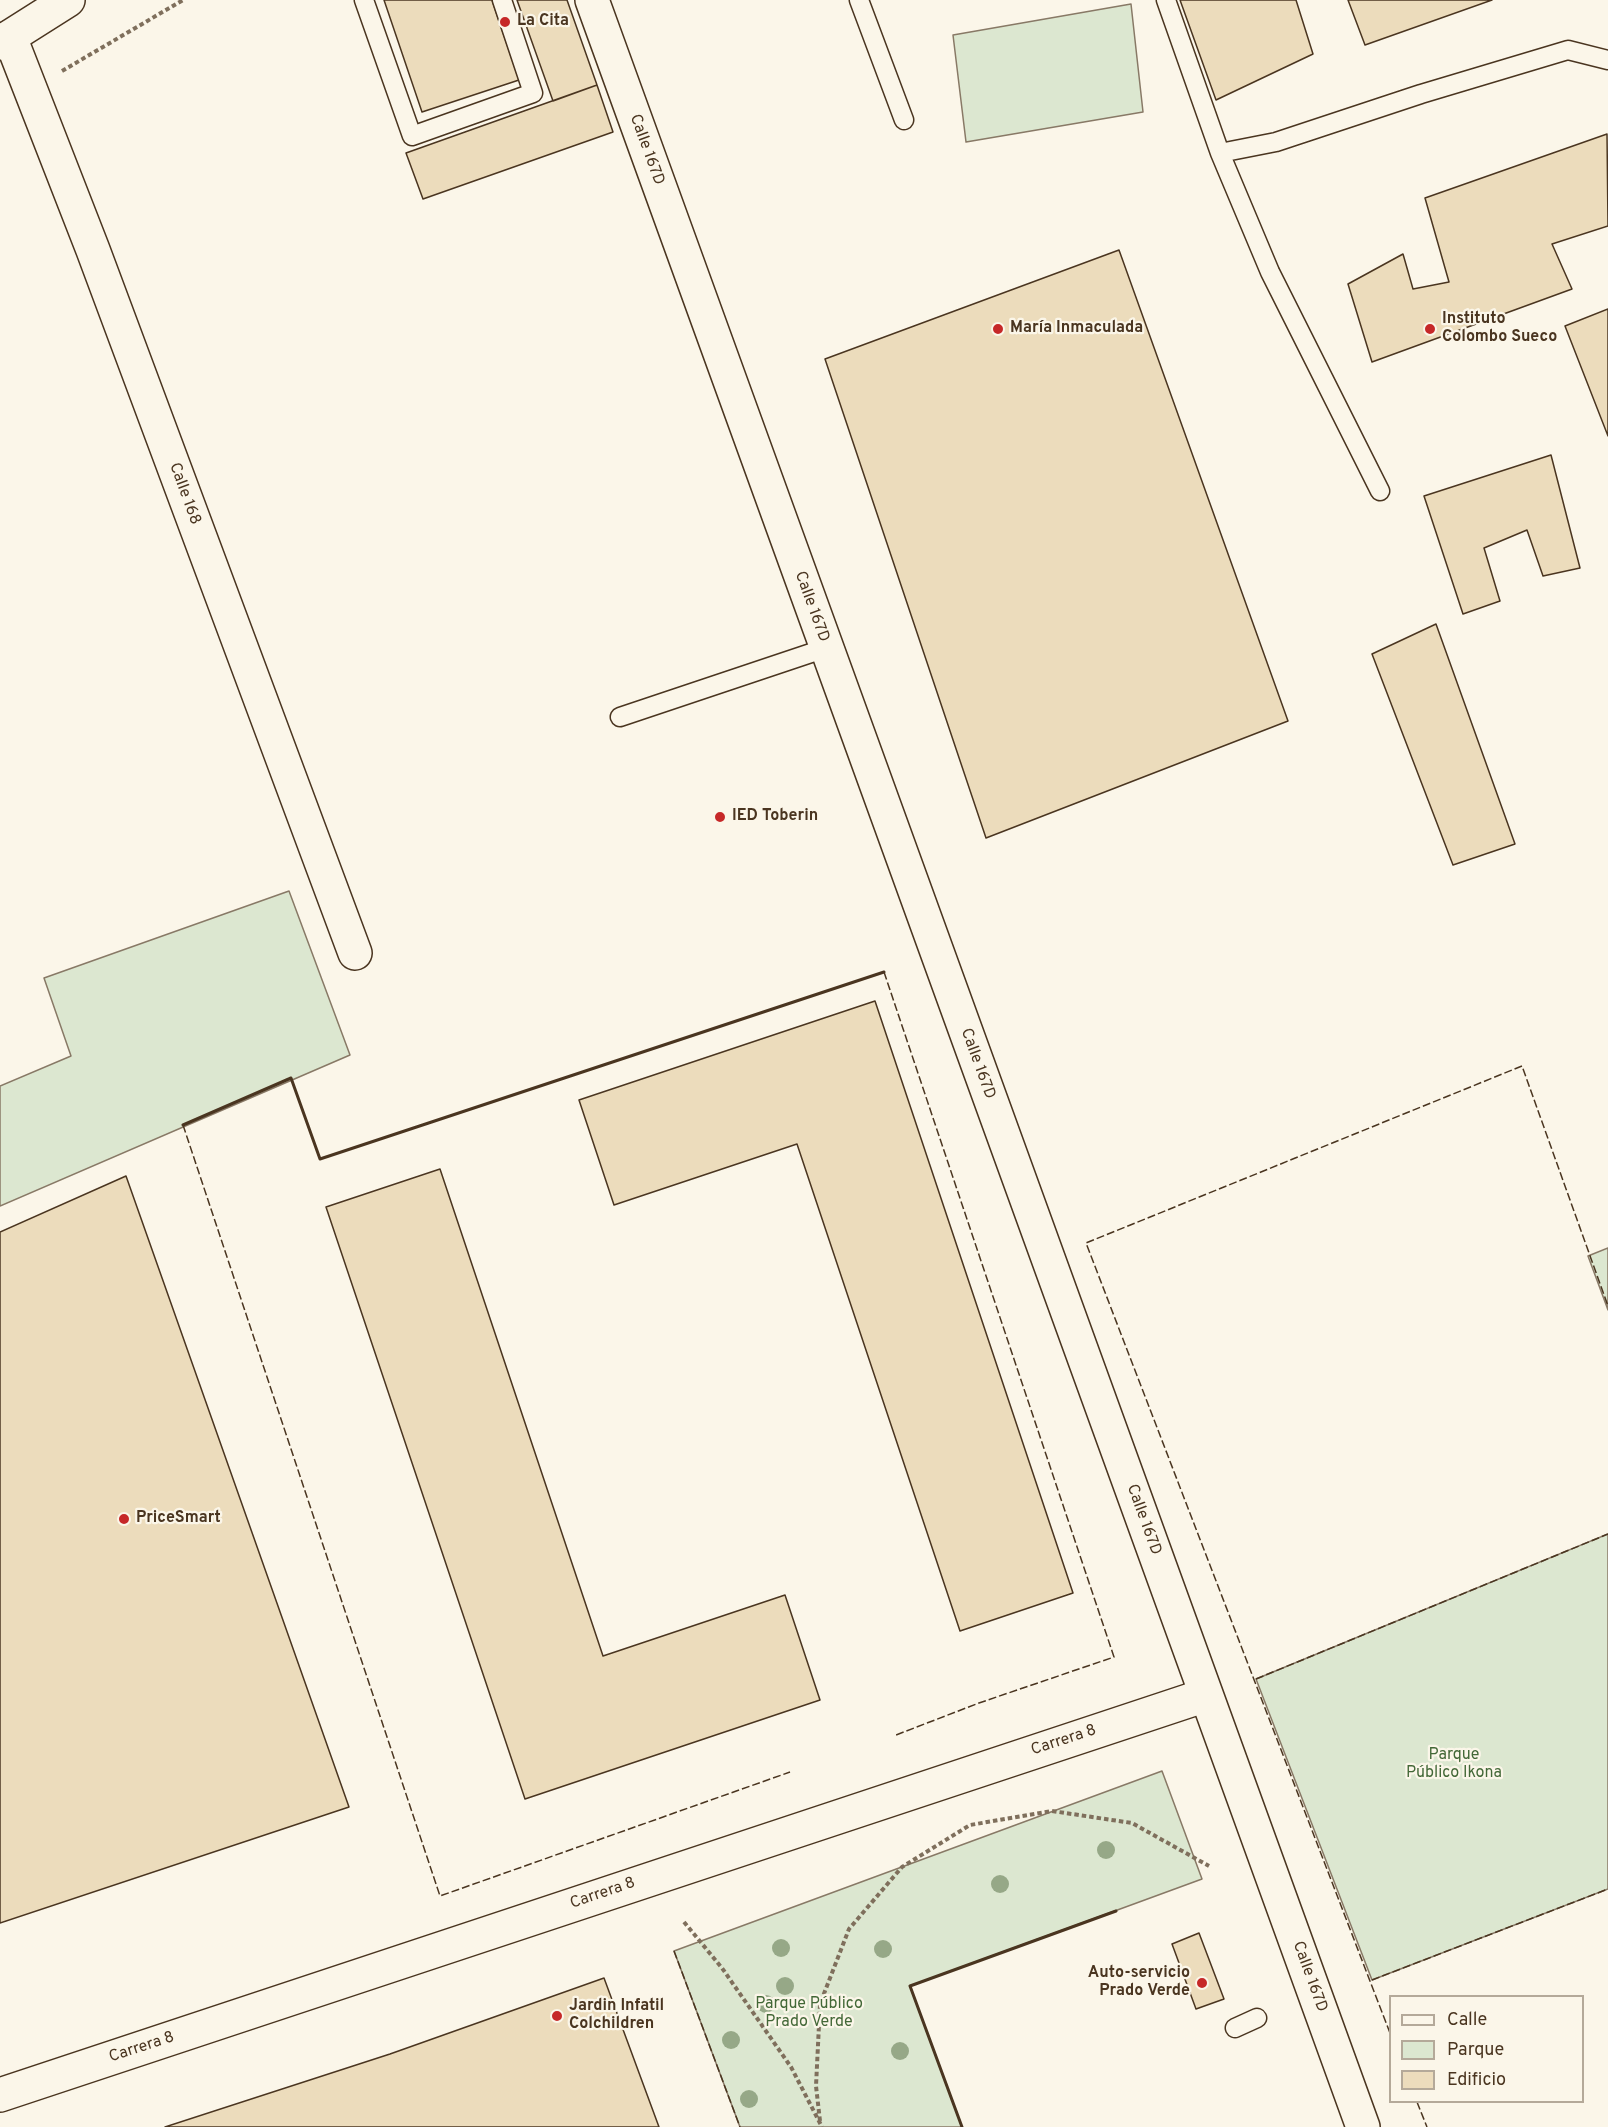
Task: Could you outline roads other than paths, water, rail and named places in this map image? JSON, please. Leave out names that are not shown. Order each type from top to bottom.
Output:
[{"type":"street","points":[[5,40],[68,0]]},
{"type":"street","name":"Calle 167D","points":[[592,0],[1363,2127]]},
{"type":"street","name":"Calle 168","points":[[5,40],[30,90],[93,250],[355,953]]},
{"type":"street","name":"Carrera 8","points":[[0,2095],[1206,1695]]},
{"type":"lane","points":[[364,0],[412,136],[533,93],[502,0]]},
{"type":"lane","points":[[860,0],[904,120]]},
{"type":"lane","points":[[1166,0],[1220,153],[1270,272],[1380,491]]},
{"type":"lane","points":[[1220,153],[1276,142],[1420,94],[1568,50],[1608,60]]},
{"type":"lane","points":[[620,717],[826,648]]},
{"type":"lane","points":[[1235,2028],[1257,2018]]},
{"type":"place","name":"La Cita","points":[[505,22]]},
{"type":"place","name":"María Inmaculada","points":[[998,329]]},
{"type":"place","name":"Instituto Colombo Sueco","points":[[1430,329]]},
{"type":"place","name":"IED Toberin","points":[[720,817]]},
{"type":"place","name":"PriceSmart","points":[[124,1519]]},
{"type":"place","name":"Auto-servicio Prado Verde","points":[[1202,1983]]},
{"type":"place","name":"Jardin Infatil Colchildren","points":[[557,2016]]},
{"type":"park label","name":"Parque Público Ikona","points":[[1454,1765]]},
{"type":"park label","name":"Parque Público Prado Verde","points":[[809,2014]]}]
